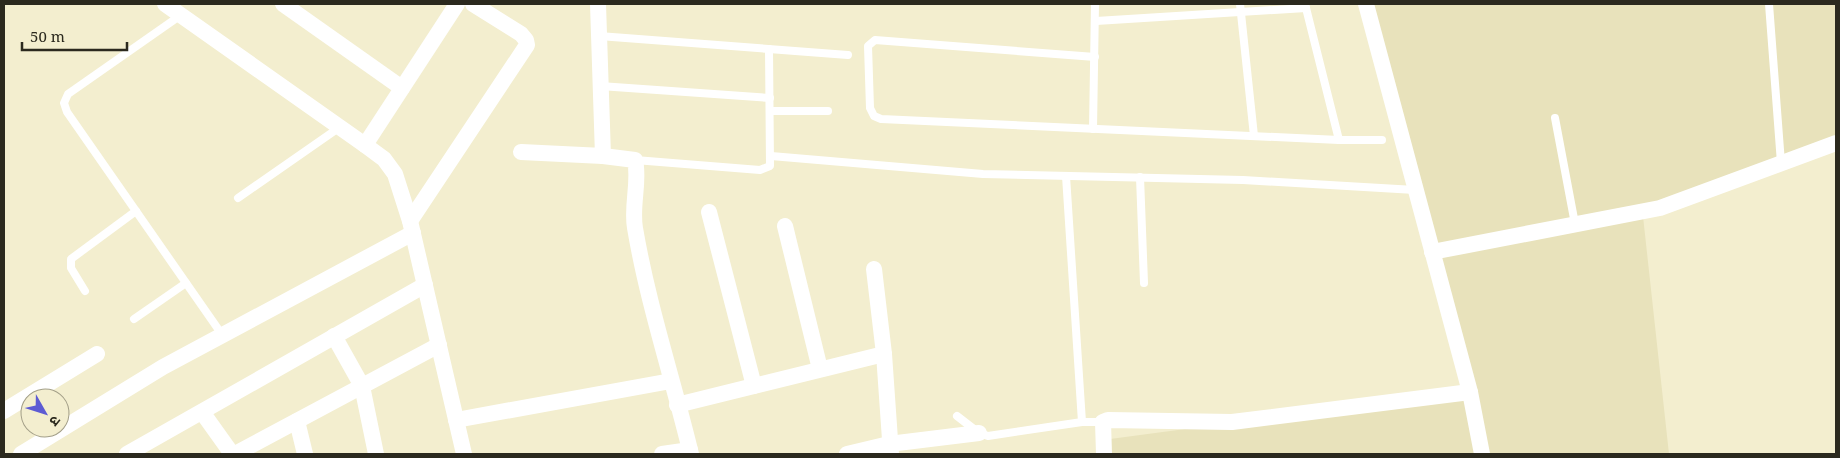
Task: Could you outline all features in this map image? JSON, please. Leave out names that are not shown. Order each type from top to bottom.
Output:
[{"type":"street","points":[[165,4],[365,145],[384,160],[395,174],[411,227],[464,454]]},
{"type":"street","points":[[283,4],[402,88]]},
{"type":"street","points":[[365,145],[457,4]]},
{"type":"street","points":[[21,454],[163,367],[223,336],[411,227],[527,45],[526,40],[521,34],[473,4]]},
{"type":"street","points":[[598,4],[603,156]]},
{"type":"street","points":[[1366,4],[1470,392],[1482,454]]},
{"type":"street","points":[[1432,252],[1660,208],[1836,143]]},
{"type":"street","points":[[521,152],[603,156],[635,160],[637,168],[635,227],[671,381],[690,452],[662,454]]},
{"type":"street","points":[[708,212],[754,386]]},
{"type":"street","points":[[785,226],[820,370]]},
{"type":"street","points":[[874,269],[884,354],[890,449]]},
{"type":"street","points":[[127,454],[425,284]]},
{"type":"street","points":[[334,336],[362,386],[376,454]]},
{"type":"street","points":[[202,412],[234,454],[439,345]]},
{"type":"street","points":[[4,411],[97,354]]},
{"type":"street","points":[[678,405],[884,354]]},
{"type":"street","points":[[456,420],[671,381]]},
{"type":"street","points":[[1104,454],[1103,422],[1108,420],[1232,422],[1470,392]]},
{"type":"street","points":[[297,421],[305,454]]},
{"type":"street","points":[[847,454],[890,449],[979,433]]},
{"type":"lane","points":[[1093,129],[1095,4]]},
{"type":"lane","points":[[1240,4],[1254,136]]},
{"type":"lane","points":[[1769,4],[1782,163]]},
{"type":"lane","points":[[1096,21],[1241,13],[1306,6],[1339,140]]},
{"type":"lane","points":[[181,15],[68,94],[64,103],[67,112],[223,336]]},
{"type":"lane","points":[[599,36],[848,55]]},
{"type":"lane","points":[[1095,57],[874,40],[868,46],[870,108],[877,118],[1339,140],[1382,140]]},
{"type":"lane","points":[[635,160],[760,170],[770,166],[769,49]]},
{"type":"lane","points":[[600,86],[770,98]]},
{"type":"lane","points":[[770,111],[828,111]]},
{"type":"lane","points":[[1555,118],[1575,224]]},
{"type":"lane","points":[[238,198],[340,127]]},
{"type":"lane","points":[[771,156],[983,174],[1243,180],[1415,190]]},
{"type":"lane","points":[[1066,176],[1082,422]]},
{"type":"lane","points":[[1140,177],[1144,283]]},
{"type":"lane","points":[[85,291],[71,268],[71,259],[136,211]]},
{"type":"lane","points":[[134,319],[186,283]]},
{"type":"lane","points":[[957,416],[979,433],[988,436],[1082,422],[1103,422]]},
{"type":"shaded area","points":[[1372,4],[1836,4],[1836,140],[1642,207],[1669,454],[1111,454],[1110,439],[1465,392]]}]
